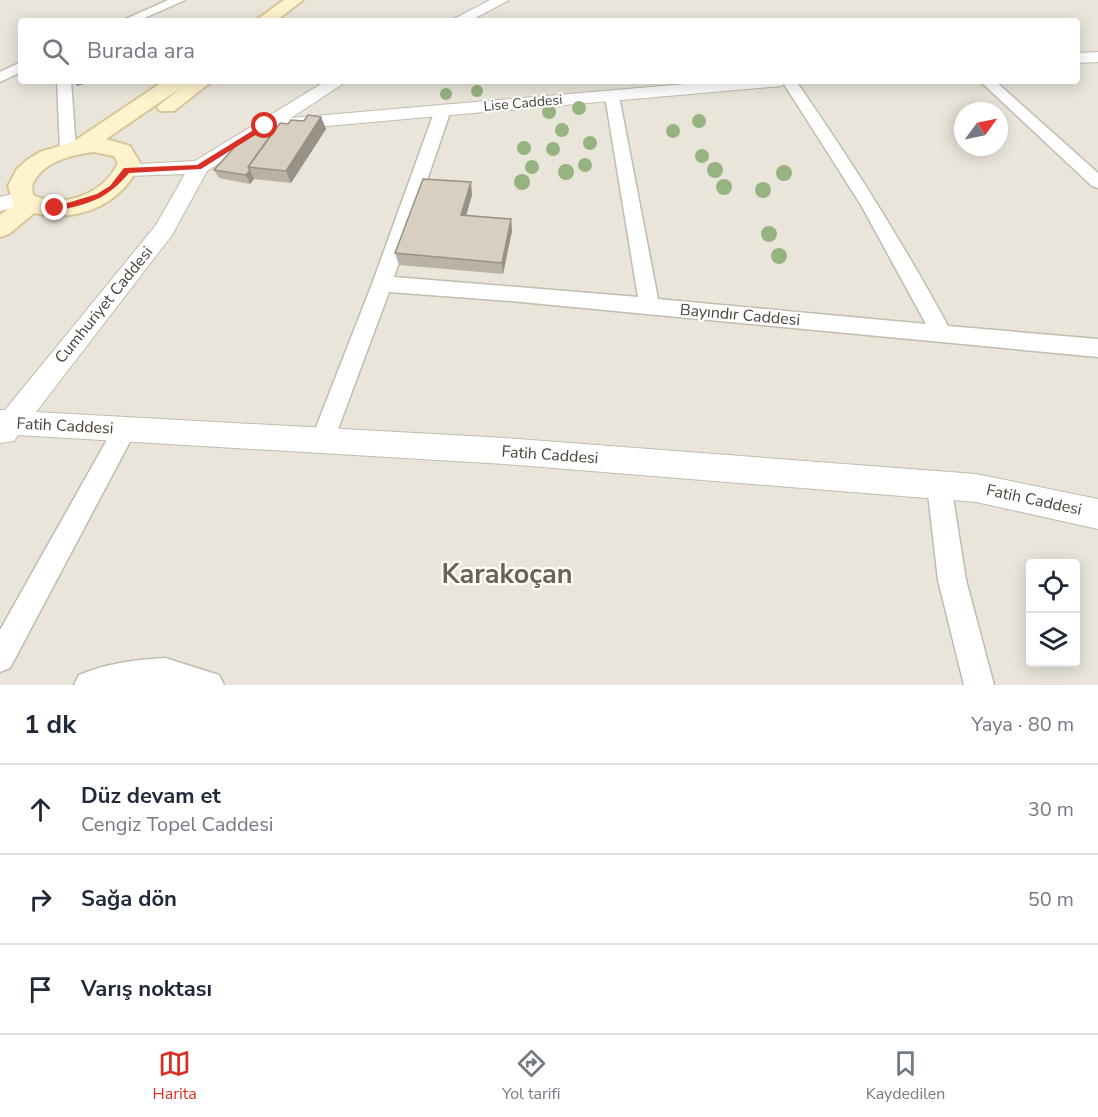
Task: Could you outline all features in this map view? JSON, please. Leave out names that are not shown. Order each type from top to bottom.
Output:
[{"type":"main road","points":[[270,18],[302,2]]},
{"type":"main road","points":[[289,18],[302,2]]},
{"type":"main road","points":[[75,147],[115,147],[127,156],[127,170],[112,188],[86,202],[55,208],[26,202],[19,192],[26,174],[44,160],[75,147],[172,84]]},
{"type":"main road","points":[[115,147],[198,84]]},
{"type":"main road","points":[[0,228],[26,202]]},
{"type":"street","points":[[464,18],[502,0]]},
{"type":"street","points":[[134,18],[173,1]]},
{"type":"street","points":[[1080,58],[1098,57]]},
{"type":"street","points":[[0,78],[18,68]]},
{"type":"street","points":[[64,84],[75,147]]},
{"type":"street","points":[[127,170],[199,167],[333,84]]},
{"type":"street","name":"Lise Caddesi","points":[[265,126],[748,84]]},
{"type":"street","points":[[791,84],[843,157],[882,223],[942,334]]},
{"type":"street","points":[[990,84],[1098,182]]},
{"type":"street","points":[[612,96],[649,306]]},
{"type":"street","points":[[323,440],[382,284],[443,110]]},
{"type":"street","name":"Cumhuriyet Caddesi","points":[[4,427],[164,230],[199,167]]},
{"type":"street","points":[[0,204],[26,202]]},
{"type":"street","name":"Bayındır Caddesi","points":[[382,284],[649,306],[1098,348]]},
{"type":"street","name":"Fatih Caddesi","points":[[4,427],[125,429],[690,465],[976,488],[1098,514]]},
{"type":"street","points":[[0,658],[125,429]]},
{"type":"street","points":[[939,485],[952,580],[979,685]]},
{"type":"street","points":[[88,685],[125,675],[165,673],[208,685]]},
{"type":"shaded area","points":[[0,0],[1098,0],[1098,685],[0,685]]},
{"type":"building","points":[[308,115],[321,117],[286,171],[248,167],[280,123],[288,124],[291,120],[304,121]]},
{"type":"building","points":[[276,128],[248,167],[250,170],[246,175],[214,170],[242,139]]},
{"type":"building","points":[[423,179],[471,182],[461,215],[511,219],[502,263],[395,253]]},
{"type":"district","name":"Karakoçan","points":[[507,574]]},
{"type":"route","points":[[55,208],[86,202],[100,196],[122,179],[127,170],[199,167],[265,126]]}]
